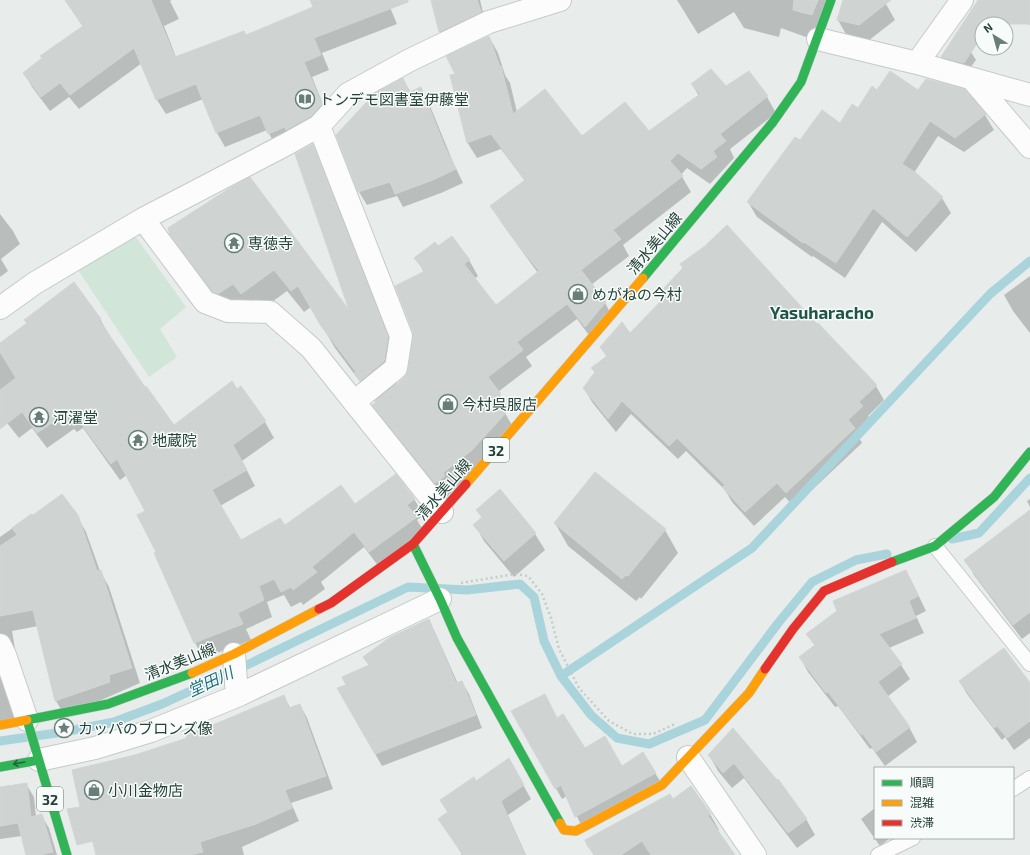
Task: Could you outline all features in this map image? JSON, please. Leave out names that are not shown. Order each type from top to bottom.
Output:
[{"type":"main road","name":"清水美山線","points":[[0,725],[29,726],[108,704],[191,674],[235,674],[413,544],[656,263],[772,122],[801,82],[831,0]]},
{"type":"main road","points":[[413,544],[457,638],[564,830],[576,831],[662,785],[749,693],[794,629],[824,591],[880,566],[936,546],[994,497],[1030,452]]},
{"type":"main road","name":"32","points":[[29,726],[67,855]]},
{"type":"main road","points":[[0,767],[36,752]]},
{"type":"street","points":[[0,308],[35,284],[143,219],[319,126],[348,94],[410,60],[489,22],[560,0]]},
{"type":"street","points":[[917,63],[962,0]]},
{"type":"street","points":[[818,39],[917,63],[1030,95]]},
{"type":"street","points":[[973,80],[1030,147]]},
{"type":"street","points":[[319,126],[401,336],[396,368],[354,402]]},
{"type":"street","points":[[143,219],[205,302],[228,311],[270,312],[311,348],[442,512]]},
{"type":"street","points":[[36,752],[96,748],[151,731],[235,674],[440,599]]},
{"type":"street","points":[[0,645],[5,655],[29,726]]},
{"type":"street","points":[[688,757],[755,855]]},
{"type":"lane","points":[[936,546],[1030,664]]},
{"type":"lane","points":[[1014,788],[1030,778]]},
{"type":"lane","points":[[878,855],[911,839]]},
{"type":"path","points":[[440,599],[460,583],[515,574],[528,576],[542,594],[551,618],[559,649],[580,688],[609,721],[633,734],[653,734],[675,724]]},
{"type":"green space","points":[[133,233],[186,307],[160,329],[177,357],[149,377],[76,267]]},
{"type":"building","points":[[65,0],[151,0],[175,57],[244,31],[246,35],[313,7],[310,0],[408,0],[408,2],[314,38],[321,55],[304,62],[322,104],[311,116],[286,130],[285,127],[268,134],[260,115],[216,133],[196,84],[156,100],[134,48],[70,95],[60,83],[41,97],[23,73],[42,58],[40,56],[83,26]]},
{"type":"building","points":[[431,0],[477,0],[481,12],[439,32]]},
{"type":"building","points":[[794,0],[818,0],[812,15],[793,10]]},
{"type":"building","points":[[843,0],[891,0],[859,25],[837,20]]},
{"type":"building","points":[[978,0],[1030,0],[1030,24],[1014,24],[1014,16],[974,16],[974,48],[964,63],[941,57]]},
{"type":"building","points":[[489,36],[500,67],[501,66],[513,114],[545,89],[582,136],[625,102],[649,131],[700,94],[691,84],[711,69],[726,86],[749,71],[768,96],[720,134],[726,141],[713,151],[717,157],[701,169],[678,153],[670,161],[683,176],[613,230],[621,239],[581,270],[606,302],[585,327],[567,304],[517,342],[523,350],[488,377],[501,394],[495,399],[506,413],[472,450],[443,473],[445,476],[435,483],[372,405],[404,378],[408,370],[413,332],[395,286],[425,271],[414,258],[435,242],[438,246],[452,236],[470,260],[464,264],[496,305],[539,271],[514,240],[490,206],[525,180],[491,134],[467,143],[450,75],[455,74],[446,56]]},
{"type":"building","points":[[890,71],[918,90],[926,79],[965,89],[986,114],[955,138],[930,121],[902,164],[915,172],[943,197],[907,237],[873,208],[836,263],[804,242],[803,243],[747,202],[795,137],[800,140],[822,110],[840,123],[852,104],[858,108],[872,86],[877,90]]},
{"type":"building","points":[[403,78],[410,92],[421,87],[445,147],[456,169],[433,180],[395,194],[390,182],[358,192],[336,135],[375,93]]},
{"type":"building","points":[[313,144],[388,337],[384,361],[360,381],[354,373],[356,372],[321,326],[298,286],[291,291],[274,270],[241,294],[233,284],[218,294],[213,292],[170,235],[168,228],[230,188],[250,177],[349,310],[295,154]]},
{"type":"building","points":[[727,225],[817,324],[818,323],[877,385],[859,402],[863,406],[848,420],[855,428],[786,493],[777,483],[745,512],[722,487],[725,485],[677,438],[669,446],[622,401],[608,419],[583,388],[595,372],[591,368],[607,356],[600,347],[622,322],[630,333],[666,296],[661,291],[683,268],[680,264],[705,246]]},
{"type":"building","points":[[74,282],[101,319],[99,320],[145,387],[146,386],[174,425],[232,381],[237,389],[241,386],[266,421],[233,445],[247,470],[212,490],[241,540],[280,518],[285,525],[341,485],[355,504],[396,474],[415,499],[407,505],[417,517],[369,552],[354,532],[312,567],[317,572],[293,590],[291,587],[281,592],[274,579],[259,586],[264,600],[238,613],[243,624],[194,643],[154,553],[156,552],[137,515],[145,511],[117,459],[111,464],[73,413],[67,417],[65,414],[37,433],[22,412],[0,429],[0,390],[16,378],[0,352],[0,343],[27,323],[24,320]]},
{"type":"building","points":[[595,472],[666,529],[628,576],[626,575],[622,579],[554,523]]},
{"type":"building","points":[[500,489],[536,533],[504,561],[473,525],[482,517],[476,510]]},
{"type":"building","points":[[62,494],[78,515],[97,571],[101,570],[132,668],[109,675],[110,682],[55,701],[33,610],[0,616],[0,546],[17,535],[12,528]]},
{"type":"building","points":[[1030,510],[1030,612],[1013,625],[964,560]]},
{"type":"building","points":[[906,570],[918,596],[909,601],[916,618],[879,634],[902,664],[878,682],[910,727],[876,752],[828,692],[826,693],[799,657],[815,645],[806,634],[837,611],[833,601]]},
{"type":"building","points":[[429,619],[456,683],[462,681],[476,715],[375,754],[337,688],[346,685],[342,677],[369,665],[363,657],[389,638]]},
{"type":"building","points":[[1004,648],[1030,683],[1030,721],[1007,738],[997,726],[994,728],[959,681]]},
{"type":"building","points":[[545,694],[557,718],[563,714],[585,748],[605,736],[622,766],[643,752],[656,773],[575,817],[561,785],[555,789],[511,711]]},
{"type":"building","points":[[284,695],[289,708],[300,704],[326,776],[285,790],[292,808],[256,824],[200,842],[203,852],[190,855],[96,855],[93,841],[77,845],[67,809],[80,807],[72,770],[135,755],[187,738],[186,735]]},
{"type":"building","points":[[733,728],[777,780],[778,779],[807,819],[788,833],[734,763],[723,773],[708,755]]},
{"type":"building","points":[[509,758],[524,785],[501,801],[525,855],[463,855],[438,819],[448,812],[440,800],[474,777],[476,781]]},
{"type":"building","points":[[27,783],[31,817],[42,814],[53,852],[40,855],[26,855],[18,823],[0,826],[0,787]]},
{"type":"building","points":[[691,786],[711,814],[708,816],[735,855],[651,855],[642,841],[621,855],[594,855],[587,845],[585,840],[670,794],[673,799]]},
{"type":"waterway","points":[[561,676],[752,548],[990,294],[1030,261]]},
{"type":"waterway","points":[[952,539],[979,533],[1030,478]]},
{"type":"waterway","name":"堂田川","points":[[0,741],[64,732],[114,722],[162,704],[247,665],[408,587],[467,590],[520,584],[534,597],[544,641],[561,676],[591,715],[617,738],[649,744],[705,720],[779,622],[812,582],[856,560],[887,554]]},
{"type":"traffic: fast","points":[[643,278],[773,122],[801,82],[831,0]]},
{"type":"traffic: fast","points":[[892,562],[935,546],[994,497],[1030,452]]},
{"type":"traffic: fast","points":[[413,544],[457,638],[560,823]]},
{"type":"traffic: fast","points":[[67,855],[27,720],[108,704],[192,673]]},
{"type":"traffic: fast","points":[[0,767],[39,760]]},
{"type":"traffic: slow","points":[[466,484],[643,278]]},
{"type":"traffic: slow","points":[[192,673],[234,654],[319,609]]},
{"type":"traffic: slow","points":[[560,823],[564,830],[576,831],[662,785],[749,693],[765,669]]},
{"type":"traffic: slow","points":[[0,725],[27,720]]},
{"type":"traffic: jam","points":[[319,609],[331,603],[413,544],[466,484]]},
{"type":"traffic: jam","points":[[765,669],[793,629],[824,591],[892,562]]},
{"type":"place","name":"トンデモ図書室伊藤堂","points":[[305,99]]},
{"type":"place","name":"専徳寺","points":[[234,243]]},
{"type":"place","name":"めがねの今村","points":[[578,294]]},
{"type":"place","name":"今村呉服店","points":[[448,404]]},
{"type":"place","name":"河濯堂","points":[[39,417]]},
{"type":"place","name":"地蔵院","points":[[138,440]]},
{"type":"place","name":"カッパのブロンズ像","points":[[64,728]]},
{"type":"place","name":"小川金物店","points":[[94,790]]},
{"type":"district","name":"Yasuharacho","points":[[822,312]]}]
